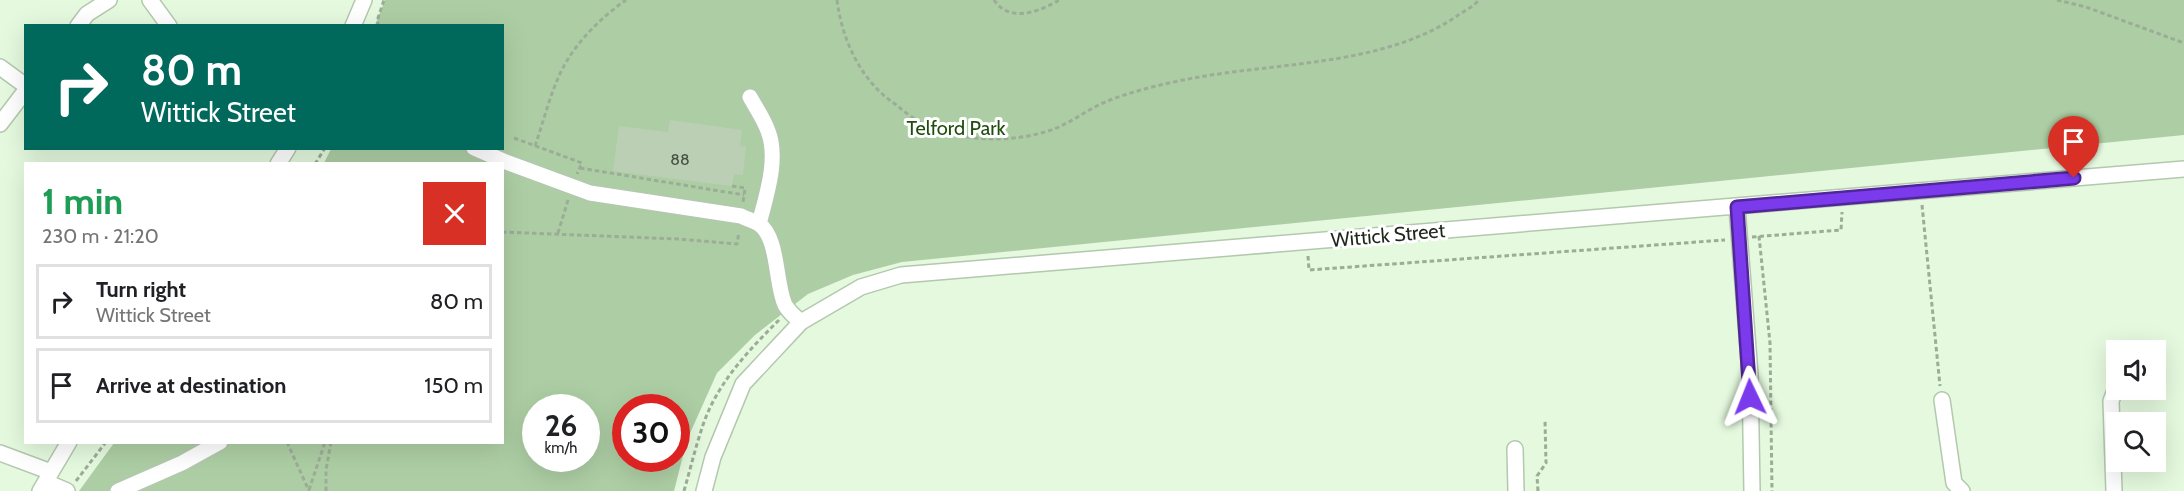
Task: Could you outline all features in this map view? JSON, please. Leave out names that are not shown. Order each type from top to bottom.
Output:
[{"type":"street","points":[[80,24],[87,14],[109,0]]},
{"type":"street","points":[[150,0],[168,24]]},
{"type":"street","points":[[354,24],[364,0]]},
{"type":"street","points":[[0,67],[24,85]]},
{"type":"street","points":[[0,124],[24,93]]},
{"type":"street","points":[[750,97],[768,131],[772,149],[771,169],[759,224]]},
{"type":"street","points":[[479,150],[590,193],[741,216],[759,224],[767,233],[771,244],[784,303],[789,312],[801,322]]},
{"type":"street","name":"Wittick Street","points":[[704,491],[713,457],[743,384],[801,322],[861,287],[901,275],[2184,169]]},
{"type":"street","points":[[1737,207],[1750,374],[1752,491]]},
{"type":"street","points":[[1942,400],[1954,483],[1962,491]]},
{"type":"street","points":[[2111,400],[2114,491]]},
{"type":"street","points":[[46,482],[68,444]]},
{"type":"street","points":[[118,491],[182,463],[216,444]]},
{"type":"street","points":[[1515,449],[1516,491]]},
{"type":"street","points":[[0,453],[46,482],[71,488]]},
{"type":"path","points":[[378,24],[377,21],[384,0]]},
{"type":"path","points":[[535,146],[560,74],[573,51],[609,12],[626,0]]},
{"type":"path","points":[[837,0],[845,36],[854,57],[870,81],[886,98],[928,126],[977,137],[1010,139],[1053,129],[1108,101],[1173,81],[1228,71],[1308,63],[1416,39],[1444,24],[1479,0]]},
{"type":"path","points":[[994,0],[998,7],[1018,13],[1034,12],[1059,0]]},
{"type":"path","points":[[2057,0],[2184,43]]},
{"type":"path","points":[[580,168],[744,195]]},
{"type":"path","points":[[504,232],[678,239],[737,244],[745,188],[732,186]]},
{"type":"path","points":[[1920,191],[1937,373],[1942,400]]},
{"type":"path","points":[[1307,242],[1309,270],[1841,230],[1843,198]]},
{"type":"path","points":[[1759,236],[1770,343],[1772,491]]},
{"type":"path","points":[[1538,491],[1537,476],[1546,463],[1545,420]]},
{"type":"path","points":[[71,488],[104,444]]},
{"type":"path","points":[[288,444],[309,490]]},
{"type":"path","points":[[309,490],[324,444]]},
{"type":"path","points":[[326,491],[326,470],[331,444]]},
{"type":"green space","name":"Telford Park","points":[[385,0],[2184,0],[2184,135],[902,262],[853,275],[808,294],[755,335],[717,373],[690,433],[690,394],[612,394],[612,472],[679,472],[674,491],[79,491],[113,444],[504,444],[504,162],[324,162],[330,150],[504,150],[504,24],[375,24]]},
{"type":"building","points":[[670,120],[742,130],[740,146],[746,147],[743,175],[734,174],[732,186],[613,171],[619,126],[668,132]]},
{"type":"route","points":[[1750,397],[1737,207],[2074,178]]}]
